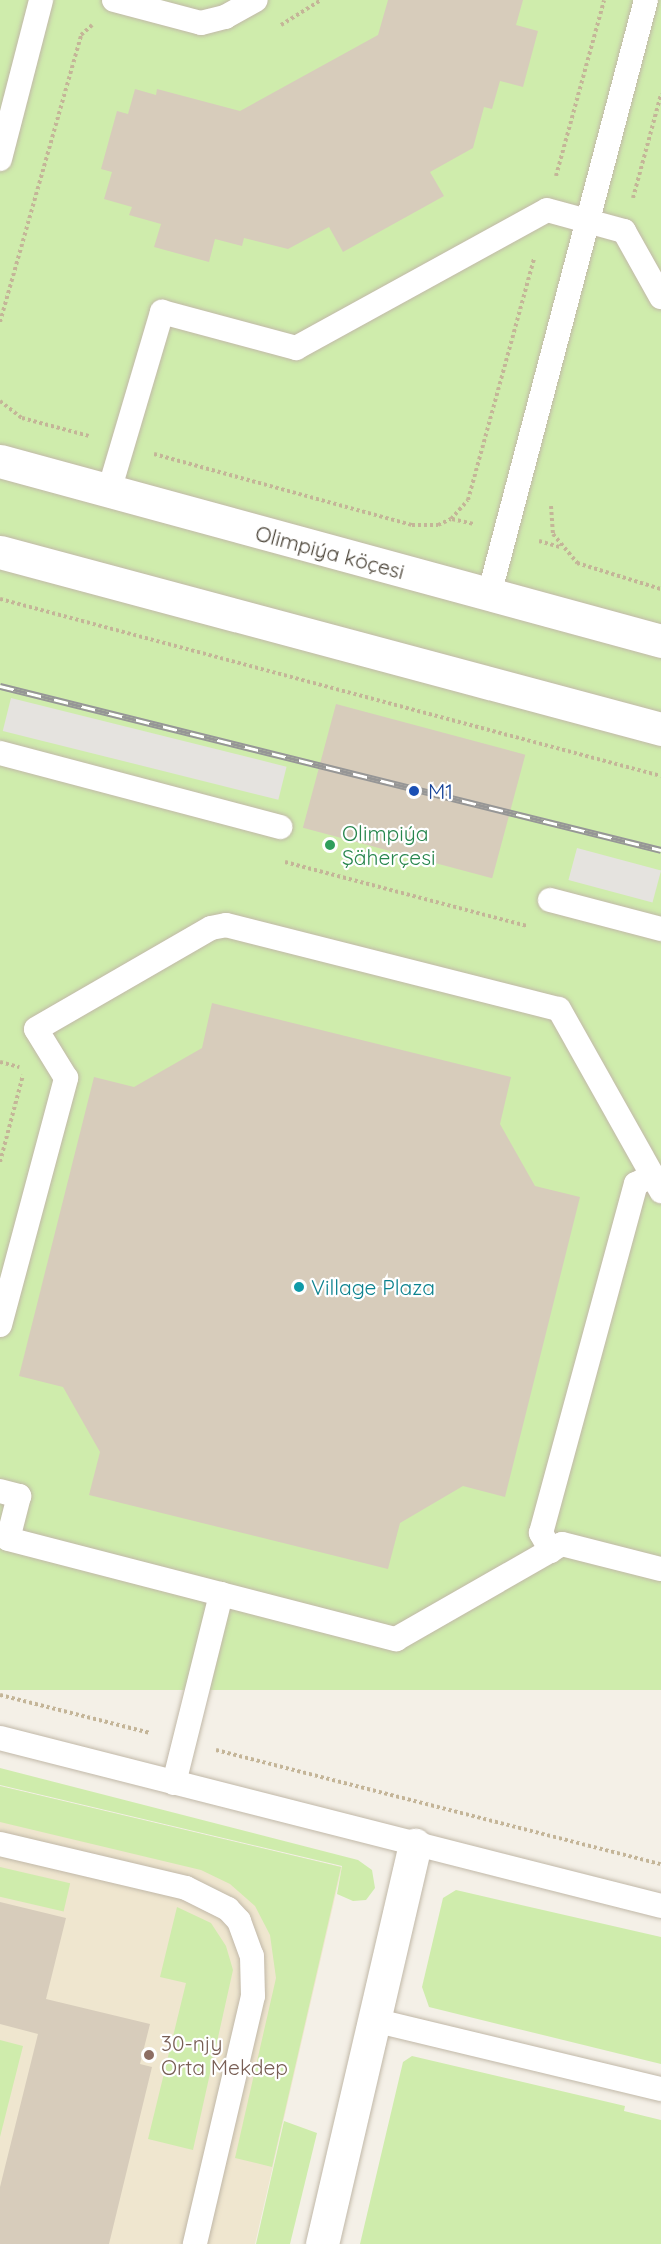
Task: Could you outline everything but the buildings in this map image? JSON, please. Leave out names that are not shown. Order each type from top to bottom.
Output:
[{"type":"street","name":"Olimpiýa köçesi","points":[[0,462],[661,641]]},
{"type":"street","points":[[0,552],[661,729]]},
{"type":"street","points":[[322,2244],[415,1845]]},
{"type":"lane","points":[[0,159],[41,0]]},
{"type":"lane","points":[[114,0],[201,23],[225,17],[256,0]]},
{"type":"lane","points":[[489,595],[646,0]]},
{"type":"lane","points":[[110,491],[162,312],[296,348],[547,210],[624,231],[661,297]]},
{"type":"lane","points":[[0,753],[280,827]]},
{"type":"lane","points":[[550,900],[661,928]]},
{"type":"lane","points":[[0,1325],[66,1078],[36,1029],[218,927],[242,926],[559,1009],[657,1183],[636,1184],[541,1533],[551,1551]]},
{"type":"lane","points":[[0,1491],[19,1496],[8,1539],[396,1639],[562,1544],[661,1569]]},
{"type":"lane","points":[[174,1783],[221,1594]]},
{"type":"lane","points":[[0,1738],[661,1906]]},
{"type":"lane","points":[[0,1844],[186,1888],[228,1909],[239,1921],[252,1956],[253,1996],[195,2244]]},
{"type":"lane","points":[[373,2020],[661,2089]]},
{"type":"path","points":[[274,30],[321,0]]},
{"type":"path","points":[[0,401],[22,418],[412,525],[438,525],[451,519],[468,500],[604,0]]},
{"type":"path","points":[[0,322],[81,34],[98,24]]},
{"type":"path","points":[[210,519],[222,473]]},
{"type":"path","points":[[552,501],[554,534],[567,556],[594,571],[661,589]]},
{"type":"path","points":[[0,599],[661,776]]},
{"type":"path","points":[[177,647],[188,603]]},
{"type":"path","points":[[272,858],[531,927]]},
{"type":"path","points":[[0,1062],[25,1069],[0,1162]]},
{"type":"path","points":[[0,1695],[661,1864]]},
{"type":"shaded area","points":[[11,698],[287,767],[278,800],[3,731]]},
{"type":"shaded area","points":[[577,848],[661,871],[652,902],[568,880]]},
{"type":"shaded area","name":"30-njy Orta Mekdep","points":[[0,1786],[342,1867],[255,2244],[0,2244]]},
{"type":"green space","name":"Olimpiýa Şäherçesi","points":[[0,0],[661,0],[661,1690],[0,1690]]},
{"type":"green space","points":[[0,1768],[358,1860],[372,1870],[375,1888],[366,1900],[353,1901],[337,1894],[342,1866],[0,1785]]},
{"type":"green space","points":[[0,1786],[341,1867],[272,2167],[235,2158],[276,1978],[270,1935],[255,1906],[230,1884],[201,1870],[0,1822]]},
{"type":"green space","points":[[0,1867],[70,1883],[64,1911],[0,1897]]},
{"type":"green space","points":[[456,1890],[661,1937],[661,2064],[429,2007],[422,1987],[443,1898]]},
{"type":"green space","points":[[177,1907],[211,1923],[226,1946],[233,1970],[193,2150],[148,2139],[186,1983],[160,1977]]},
{"type":"green space","points":[[0,2040],[23,2046],[0,2137]]},
{"type":"green space","points":[[412,2056],[625,2106],[624,2111],[661,2120],[661,2244],[360,2244],[403,2062]]},
{"type":"green space","points":[[284,2121],[317,2133],[290,2244],[256,2244]]},
{"type":"railway","points":[[0,686],[661,850]]},
{"type":"place","name":"M1","points":[[414,791]]},
{"type":"place","name":"Olimpiýa Şäherçesi","points":[[330,845]]},
{"type":"place","name":"Village Plaza","points":[[299,1287]]},
{"type":"place","name":"30-njy Orta Mekdep","points":[[149,2055]]}]
